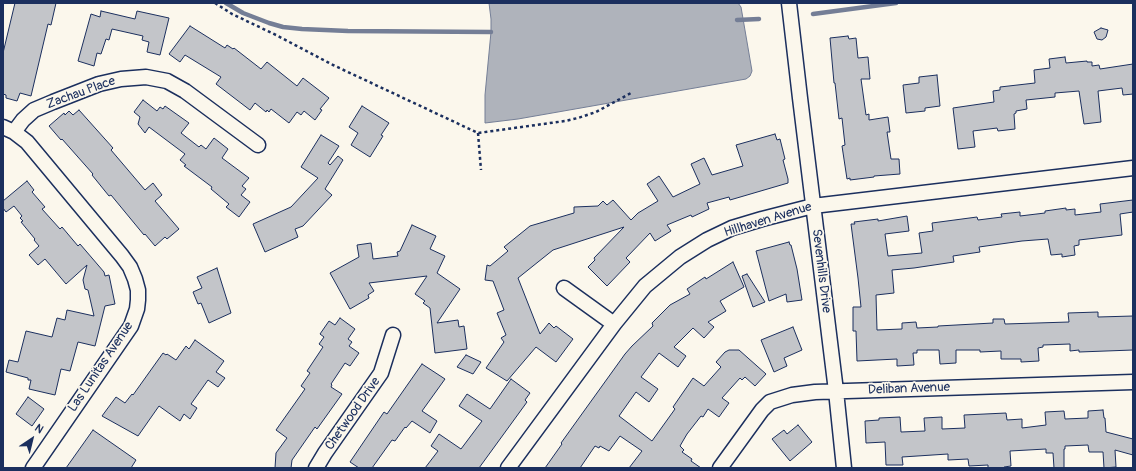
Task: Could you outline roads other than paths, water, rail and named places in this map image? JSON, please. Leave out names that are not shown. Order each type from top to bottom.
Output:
[{"type":"street","name":"Sevenhills Drive","points":[[789,3],[844,468]]},
{"type":"street","name":"Zachau Place","points":[[9,130],[34,110],[99,84],[121,79],[146,77],[167,81],[185,91],[258,145]]},
{"type":"street","name":"Las Lunitas Avenue","points":[[9,130],[27,142],[122,256],[130,267],[138,290],[137,309],[131,326],[33,468]]},
{"type":"street","name":"Hillhaven Avenue","points":[[508,468],[614,324],[645,286],[680,257],[707,240],[732,228],[813,206],[1133,168]]},
{"type":"street","points":[[564,288],[614,324]]},
{"type":"street","name":"Chetwood Drive","points":[[316,468],[381,373],[393,335]]},
{"type":"street","name":"Deliban Avenue","points":[[720,468],[762,410],[770,402],[792,395],[836,391],[1133,382]]},
{"type":"waterway","points":[[226,3],[243,13],[283,27],[348,31],[491,32]]},
{"type":"waterway","points":[[813,14],[896,3]]},
{"type":"waterway","points":[[737,20],[759,19]]}]
